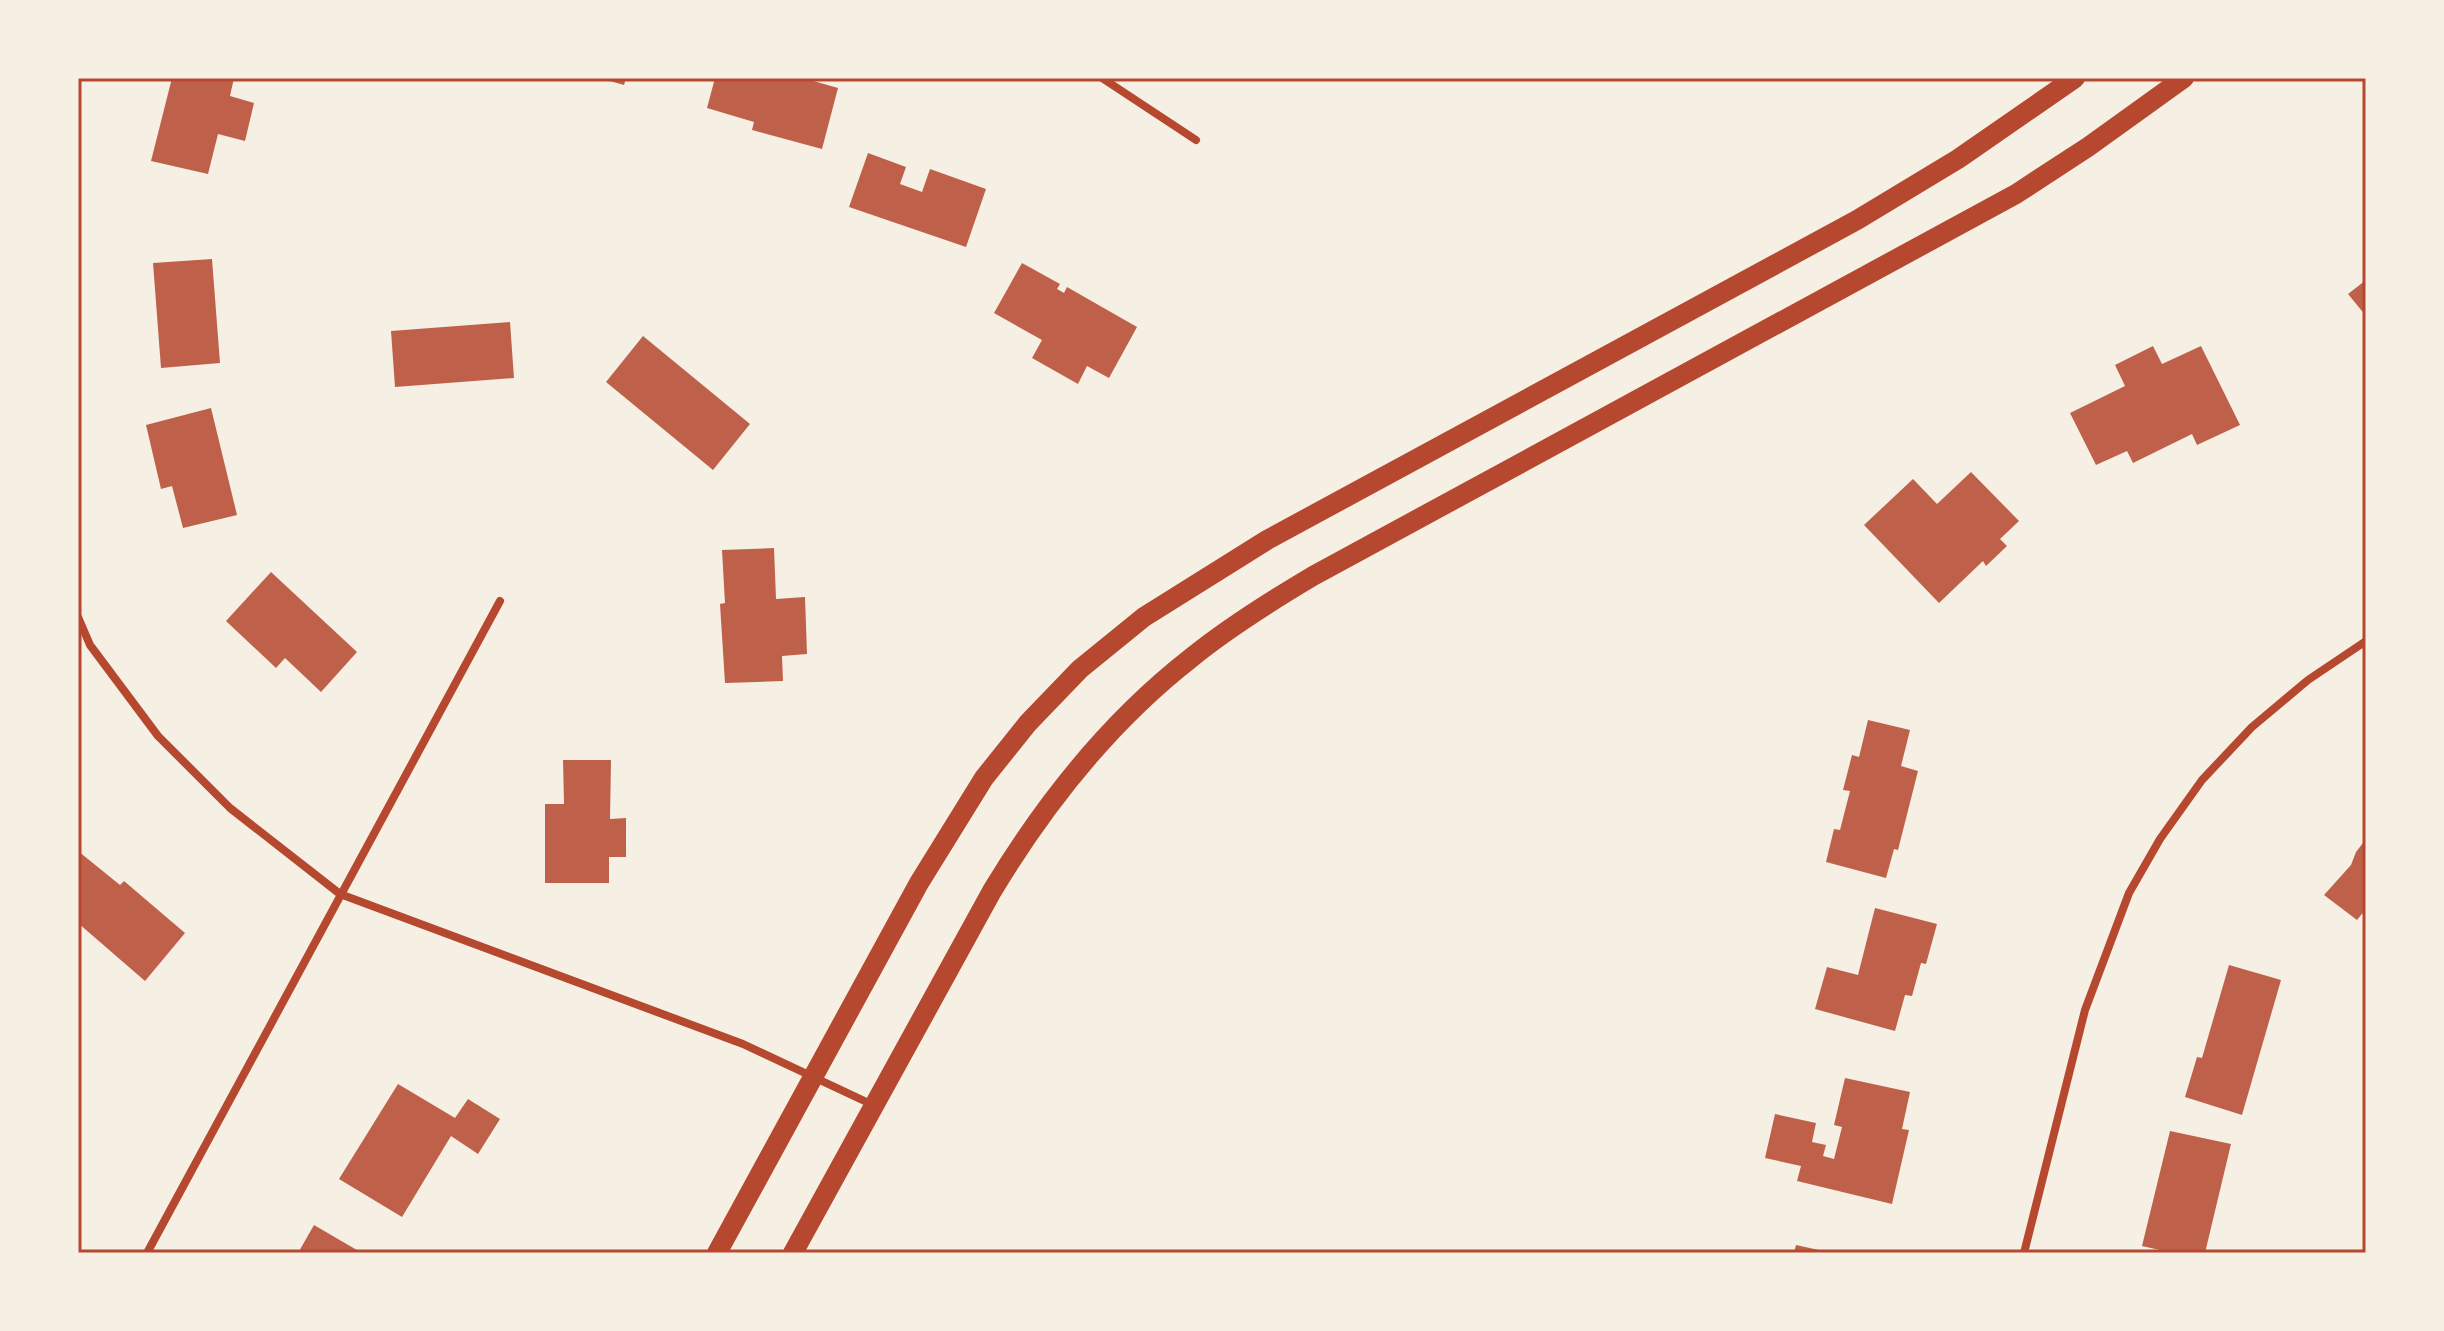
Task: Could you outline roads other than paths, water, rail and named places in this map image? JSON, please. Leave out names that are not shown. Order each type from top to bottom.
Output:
[{"type":"main road","points":[[717,1253],[919,883],[984,778],[1028,723],[1112,641],[1144,617],[1267,540],[1857,220],[1958,159],[2075,78]]},
{"type":"main road","points":[[793,1253],[992,891],[1044,810],[1079,765],[1154,689],[1252,613],[1313,576],[2016,194],[2184,78]]},
{"type":"street","points":[[1102,78],[1196,140]]},
{"type":"street","points":[[147,1253],[500,601]]},
{"type":"street","points":[[78,617],[90,645],[158,736],[230,808],[340,894],[743,1044],[874,1105]]},
{"type":"street","points":[[2024,1253],[2085,1010],[2133,885],[2160,839],[2202,780],[2243,736],[2308,680],[2366,641]]}]
